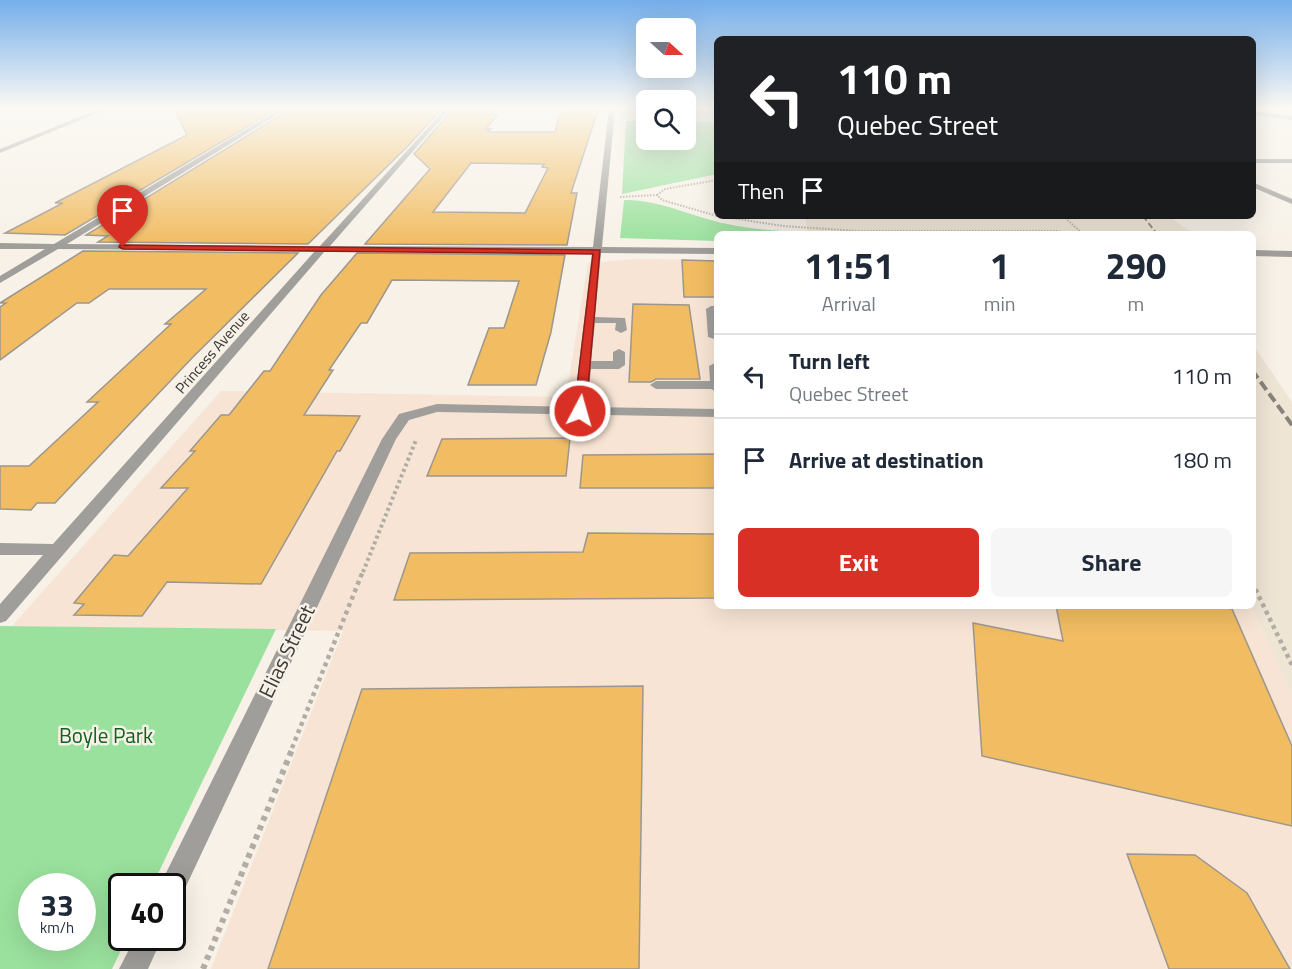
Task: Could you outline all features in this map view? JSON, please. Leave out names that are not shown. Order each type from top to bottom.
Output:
[{"type":"street","points":[[0,280],[211,154]]},
{"type":"street","name":"Princess Avenue","points":[[0,616],[408,154]]},
{"type":"street","points":[[607,154],[580,411],[714,412]]},
{"type":"street","points":[[1256,161],[1292,161]]},
{"type":"street","points":[[1256,186],[1292,202]]},
{"type":"street","points":[[0,246],[714,251]]},
{"type":"street","points":[[1256,253],[1292,254]]},
{"type":"street","points":[[714,309],[711,309],[714,337]]},
{"type":"street","points":[[590,320],[621,320],[621,330]]},
{"type":"street","points":[[585,365],[619,365],[620,352]]},
{"type":"street","points":[[656,385],[714,386]]},
{"type":"street","name":"Elias Street","points":[[179,873],[384,449],[404,417],[437,408],[580,411]]},
{"type":"street","points":[[0,549],[57,550]]},
{"type":"street","points":[[134,969],[143,951]]},
{"type":"path","points":[[603,197],[657,195],[664,189],[714,181]]},
{"type":"path","points":[[657,195],[662,200],[714,215]]},
{"type":"path","points":[[738,219],[783,226],[858,231],[1059,231]]},
{"type":"path","points":[[1066,219],[1080,231]]},
{"type":"path","points":[[203,969],[419,432]]},
{"type":"path","points":[[1256,590],[1292,665]]},
{"type":"shaded area","points":[[806,219],[1172,219],[1190,231],[808,231]]},
{"type":"shaded area","points":[[635,259],[714,260],[714,609],[1252,609],[1292,694],[1292,969],[211,969],[343,631],[12,626],[221,391],[566,397],[588,263]]},
{"type":"shaded area","points":[[1256,349],[1292,402],[1292,694],[1252,609],[1256,609]]},
{"type":"green space","points":[[624,154],[714,154],[714,175],[622,194]]},
{"type":"green space","points":[[624,200],[650,202],[738,226],[781,231],[714,231],[714,241],[620,238]]},
{"type":"green space","name":"Boyle Park","points":[[0,626],[276,629],[158,873],[108,873],[108,951],[121,951],[112,969],[0,969]]},
{"type":"building","points":[[150,154],[201,154],[65,235],[5,233],[63,203],[55,203]]},
{"type":"building","points":[[217,154],[400,154],[308,244],[98,242],[108,236],[86,235]]},
{"type":"building","points":[[414,154],[584,154],[571,193],[577,193],[567,245],[365,244],[430,169]],"holes":[[[471,163],[544,164],[542,167],[548,168],[525,213],[433,212]]]},
{"type":"building","points":[[83,251],[298,253],[192,358],[55,503],[37,503],[31,510],[0,509],[0,466],[29,466],[98,402],[87,402],[171,324],[165,324],[206,289],[109,289],[89,303],[77,303],[0,360],[0,307],[6,303],[0,303]]},
{"type":"building","points":[[357,253],[565,255],[551,332],[536,385],[468,385],[489,328],[504,328],[519,281],[392,280],[367,323],[361,323],[329,370],[333,370],[304,415],[360,416],[340,451],[337,451],[261,584],[167,582],[142,616],[74,615],[84,604],[74,603],[114,555],[128,556],[188,488],[161,488],[195,451],[190,451],[221,415],[229,415],[264,371],[270,371],[321,295]]},
{"type":"building","points":[[682,260],[714,261],[714,297],[684,297]]},
{"type":"building","points":[[633,304],[689,305],[700,379],[656,379],[651,382],[629,382]]},
{"type":"building","points":[[570,438],[566,476],[427,476],[442,439]]},
{"type":"building","points":[[714,454],[714,488],[580,488],[583,455]]},
{"type":"building","points":[[588,533],[714,534],[714,598],[394,600],[410,553],[583,552]]},
{"type":"building","points":[[1057,609],[1232,609],[1292,746],[1292,826],[982,756],[973,623],[1063,641]]},
{"type":"building","points":[[643,686],[639,969],[268,969],[362,689]]},
{"type":"building","points":[[1127,854],[1195,855],[1247,893],[1290,969],[1169,969]]},
{"type":"railway","points":[[1145,219],[1155,231]]},
{"type":"railway","points":[[1256,376],[1292,425]]},
{"type":"route","points":[[123,247],[597,251],[580,411]]}]
